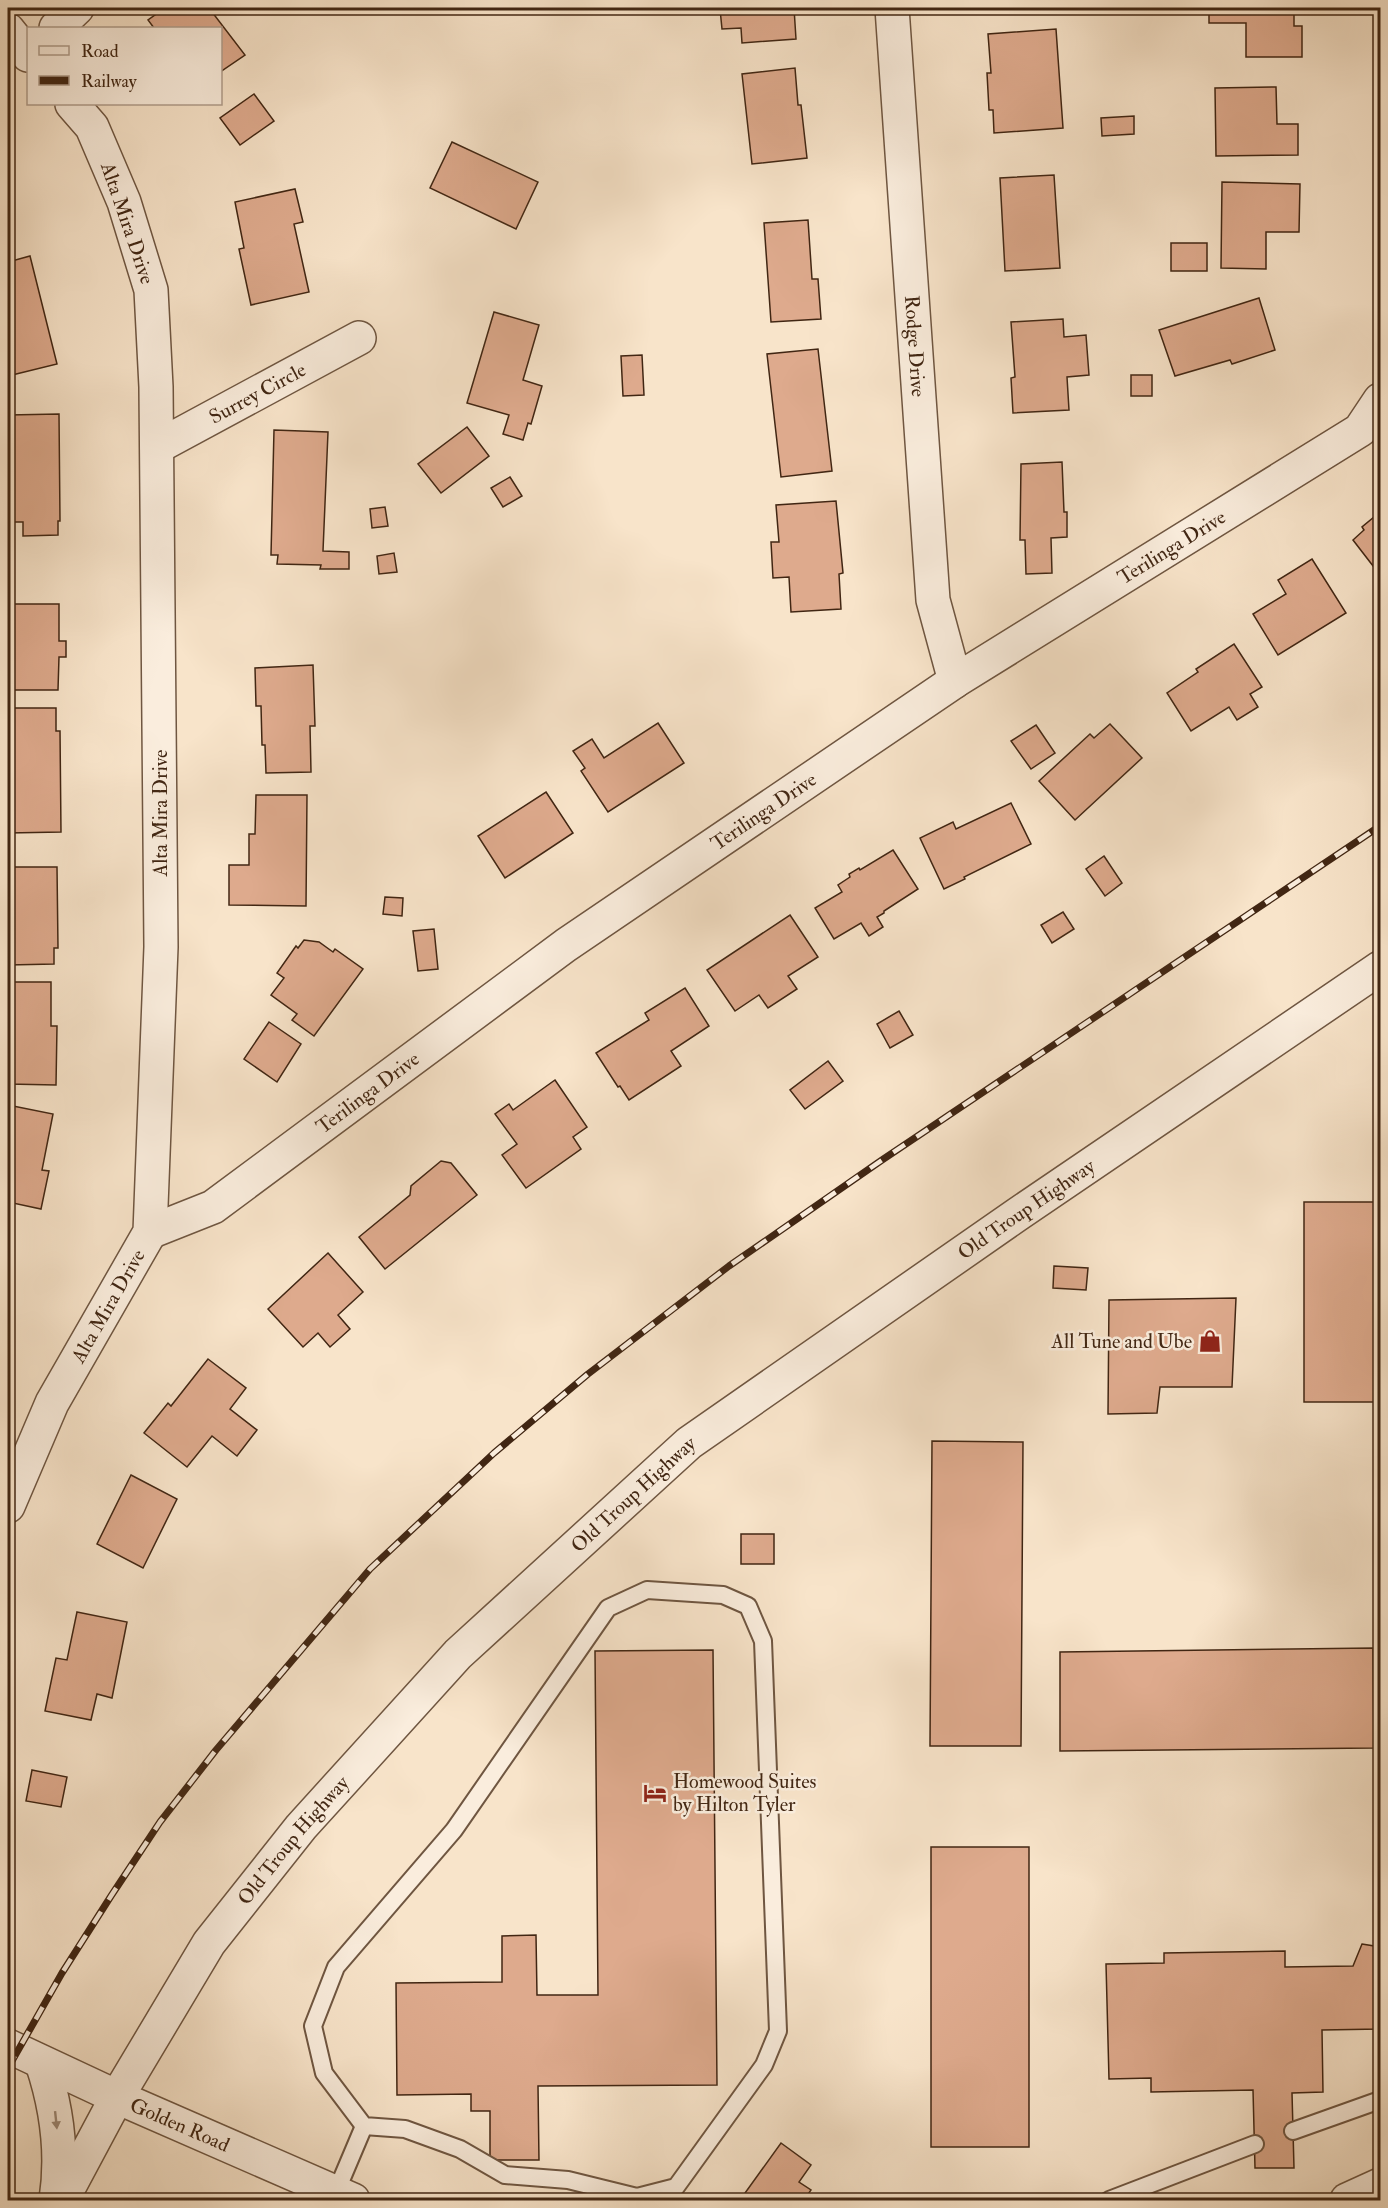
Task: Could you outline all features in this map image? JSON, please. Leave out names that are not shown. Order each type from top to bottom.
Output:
[{"type":"street","points":[[57,27],[77,8]]},
{"type":"street","name":"Rodge Drive","points":[[892,8],[933,600],[955,681]]},
{"type":"street","points":[[8,30],[27,54]]},
{"type":"street","name":"Alta Mira Drive","points":[[8,1506],[52,1403],[150,1232],[161,947],[157,447],[152,290],[124,202],[92,127],[73,105]]},
{"type":"street","name":"Surrey Circle","points":[[157,447],[359,338]]},
{"type":"street","name":"Terilinga Drive","points":[[150,1232],[213,1207],[566,945],[955,681],[1360,430],[1380,400]]},
{"type":"street","name":"Old Troup Highway","points":[[62,2200],[117,2097],[209,1943],[301,1827],[458,1654],[689,1443],[1018,1214],[1380,968]]},
{"type":"street","name":"Golden Road","points":[[8,2046],[341,2198]]},
{"type":"street","points":[[42,2063],[55,2112],[59,2147],[59,2182],[56,2200]]},
{"type":"street","points":[[1347,2200],[1380,2185]]},
{"type":"lane","points":[[647,1590],[723,1595],[748,1606],[764,1641],[778,2031],[764,2065],[676,2187],[637,2197],[568,2180],[505,2175],[460,2149],[405,2128],[364,2126],[324,2073],[313,2026],[336,1967],[454,1830],[608,1608],[647,1590]]},
{"type":"lane","points":[[1293,2131],[1380,2100]]},
{"type":"lane","points":[[341,2198],[364,2126]]},
{"type":"lane","points":[[1109,2200],[1255,2144]]},
{"type":"building","points":[[165,8],[209,8],[245,55],[222,71],[222,27],[153,27],[148,20]]},
{"type":"building","points":[[794,8],[796,39],[742,43],[741,28],[722,29],[720,9]]},
{"type":"building","points":[[1209,8],[1294,8],[1294,26],[1302,26],[1302,57],[1246,57],[1246,23],[1209,23]]},
{"type":"building","points":[[1056,29],[1063,128],[994,133],[993,110],[989,110],[987,73],[991,73],[988,34]]},
{"type":"building","points":[[795,68],[798,105],[801,105],[807,158],[752,164],[742,74]]},
{"type":"building","points":[[1276,87],[1277,124],[1298,124],[1298,155],[1216,156],[1215,88]]},
{"type":"building","points":[[254,94],[274,121],[240,145],[220,118]]},
{"type":"building","points":[[1134,116],[1134,134],[1102,136],[1101,118]]},
{"type":"building","points":[[452,142],[538,182],[516,229],[430,188]]},
{"type":"building","points":[[1054,175],[1060,268],[1005,271],[1000,178]]},
{"type":"building","points":[[1222,182],[1300,184],[1299,232],[1266,232],[1266,269],[1221,268]]},
{"type":"building","points":[[295,189],[303,222],[294,224],[309,292],[251,305],[239,249],[244,248],[235,202]]},
{"type":"building","points":[[808,220],[812,279],[818,279],[821,319],[771,322],[764,223]]},
{"type":"building","points":[[1171,243],[1207,243],[1207,271],[1171,271]]},
{"type":"building","points":[[30,256],[57,364],[8,376],[8,262]]},
{"type":"building","points":[[1259,298],[1275,350],[1232,364],[1230,360],[1175,376],[1159,330]]},
{"type":"building","points":[[494,312],[539,325],[523,380],[542,386],[531,424],[528,423],[523,440],[503,434],[509,415],[467,403]]},
{"type":"building","points":[[1063,319],[1064,337],[1086,335],[1089,375],[1067,377],[1069,410],[1013,413],[1011,378],[1015,377],[1011,322]]},
{"type":"building","points":[[818,349],[832,471],[781,477],[767,354]]},
{"type":"building","points":[[642,355],[644,395],[623,396],[621,356]]},
{"type":"building","points":[[1131,375],[1152,375],[1152,396],[1131,396]]},
{"type":"building","points":[[59,414],[60,521],[58,521],[58,535],[23,536],[23,522],[8,522],[8,415]]},
{"type":"building","points":[[467,427],[489,456],[441,493],[418,464]]},
{"type":"building","points":[[274,430],[328,432],[323,551],[349,552],[349,569],[320,569],[321,565],[277,564],[278,555],[271,555]]},
{"type":"building","points":[[1062,462],[1067,537],[1051,538],[1052,573],[1026,574],[1025,540],[1020,540],[1021,464]]},
{"type":"building","points":[[510,477],[522,496],[503,507],[491,488]]},
{"type":"building","points":[[836,501],[843,573],[839,574],[841,609],[791,612],[789,577],[773,578],[771,542],[779,542],[776,505]]},
{"type":"building","points":[[385,507],[388,526],[372,528],[370,509]]},
{"type":"building","points":[[1380,512],[1380,575],[1353,540],[1364,530],[1362,527]]},
{"type":"building","points":[[394,553],[397,572],[379,574],[377,556]]},
{"type":"building","points":[[1312,559],[1346,613],[1278,655],[1253,614],[1286,594],[1278,580]]},
{"type":"building","points":[[9,604],[59,604],[59,641],[66,641],[66,657],[59,657],[58,690],[9,690]]},
{"type":"building","points":[[1234,644],[1262,687],[1250,694],[1258,707],[1237,720],[1229,707],[1191,731],[1167,693],[1198,672],[1196,669]]},
{"type":"building","points":[[313,665],[315,726],[310,726],[311,772],[266,773],[265,745],[262,745],[261,706],[256,706],[255,668]]},
{"type":"building","points":[[8,708],[56,708],[56,731],[60,731],[61,832],[8,833]]},
{"type":"building","points":[[658,723],[684,763],[608,812],[581,771],[585,768],[573,751],[592,739],[604,758]]},
{"type":"building","points":[[1110,724],[1142,758],[1075,820],[1039,781],[1090,734],[1094,738]]},
{"type":"building","points":[[1036,725],[1055,753],[1031,769],[1011,741]]},
{"type":"building","points":[[546,792],[573,833],[505,878],[478,836]]},
{"type":"building","points":[[256,795],[307,795],[306,906],[229,905],[229,865],[249,865],[249,834],[255,834]]},
{"type":"building","points":[[1011,803],[1031,844],[944,889],[920,838],[953,822],[956,829]]},
{"type":"building","points":[[893,850],[918,889],[877,917],[883,927],[869,936],[861,923],[834,939],[815,908],[842,892],[838,885],[850,877],[849,874]]},
{"type":"building","points":[[1104,856],[1122,883],[1105,896],[1086,869]]},
{"type":"building","points":[[8,867],[57,867],[58,948],[54,948],[54,964],[8,965]]},
{"type":"building","points":[[385,897],[403,898],[402,916],[383,914]]},
{"type":"building","points":[[1063,912],[1074,929],[1052,943],[1041,925]]},
{"type":"building","points":[[790,915],[818,957],[788,976],[797,989],[768,1008],[759,995],[735,1011],[707,970]]},
{"type":"building","points":[[434,929],[438,969],[418,971],[413,931]]},
{"type":"building","points":[[304,940],[319,942],[333,952],[335,949],[363,969],[314,1036],[292,1020],[297,1014],[271,995],[284,978],[277,973],[296,946],[298,948]]},
{"type":"building","points":[[8,982],[51,982],[51,1026],[57,1026],[56,1085],[8,1084]]},
{"type":"building","points":[[685,988],[709,1026],[671,1051],[681,1066],[629,1100],[596,1053],[649,1020],[645,1013]]},
{"type":"building","points":[[899,1011],[913,1035],[890,1048],[877,1024]]},
{"type":"building","points":[[269,1022],[301,1044],[277,1082],[244,1059]]},
{"type":"building","points":[[828,1061],[843,1081],[805,1109],[790,1090]]},
{"type":"building","points":[[555,1080],[587,1127],[573,1137],[581,1149],[526,1188],[502,1155],[517,1144],[495,1114],[509,1104],[513,1110]]},
{"type":"building","points":[[8,1105],[53,1114],[42,1170],[49,1171],[41,1209],[8,1202]]},
{"type":"building","points":[[441,1161],[451,1163],[477,1195],[385,1269],[359,1237],[410,1195],[411,1186]]},
{"type":"building","points":[[1304,1202],[1380,1202],[1380,1402],[1304,1402]]},
{"type":"building","points":[[328,1253],[363,1292],[338,1315],[350,1329],[330,1347],[318,1333],[303,1347],[268,1309]]},
{"type":"building","points":[[1054,1266],[1088,1268],[1086,1290],[1053,1288]]},
{"type":"building","points":[[1236,1298],[1232,1387],[1160,1387],[1157,1413],[1108,1414],[1109,1300]]},
{"type":"building","points":[[208,1359],[246,1388],[230,1409],[257,1430],[237,1456],[212,1436],[187,1467],[144,1433],[168,1403],[171,1406]]},
{"type":"building","points":[[932,1441],[1023,1442],[1021,1746],[930,1746]]},
{"type":"building","points":[[131,1475],[177,1499],[143,1568],[97,1544]]},
{"type":"building","points":[[741,1534],[774,1534],[774,1564],[741,1564]]},
{"type":"building","points":[[77,1612],[127,1622],[112,1698],[97,1694],[91,1720],[45,1711],[56,1658],[67,1660]]},
{"type":"building","points":[[1373,1648],[1374,1748],[1060,1751],[1060,1652]]},
{"type":"building","name":"Homewood Suites by Hilton Tyler","points":[[713,1650],[717,2085],[538,2086],[539,2160],[490,2160],[490,2111],[471,2111],[471,2094],[397,2095],[396,1983],[502,1982],[502,1936],[536,1935],[537,1995],[598,1995],[595,1651]]},
{"type":"building","points":[[32,1770],[67,1777],[61,1807],[26,1801]]},
{"type":"building","points":[[931,1847],[1029,1847],[1029,2147],[931,2147]]},
{"type":"building","points":[[1362,1944],[1380,1947],[1380,2029],[1322,2030],[1323,2092],[1292,2093],[1294,2168],[1255,2168],[1253,2090],[1151,2092],[1151,2078],[1109,2079],[1106,1964],[1164,1963],[1164,1953],[1285,1951],[1285,1967],[1353,1966]]},
{"type":"building","points":[[781,2143],[811,2165],[799,2182],[811,2190],[804,2200],[740,2200]]},
{"type":"railway","points":[[8,2068],[62,1973],[111,1896],[160,1822],[216,1750],[370,1569],[494,1453],[588,1374],[729,1266],[882,1160],[1380,826]]},
{"type":"place","name":"All Tune and Ube","points":[[1210,1341]]},
{"type":"place","name":"Homewood Suites by Hilton Tyler","points":[[655,1793]]}]
